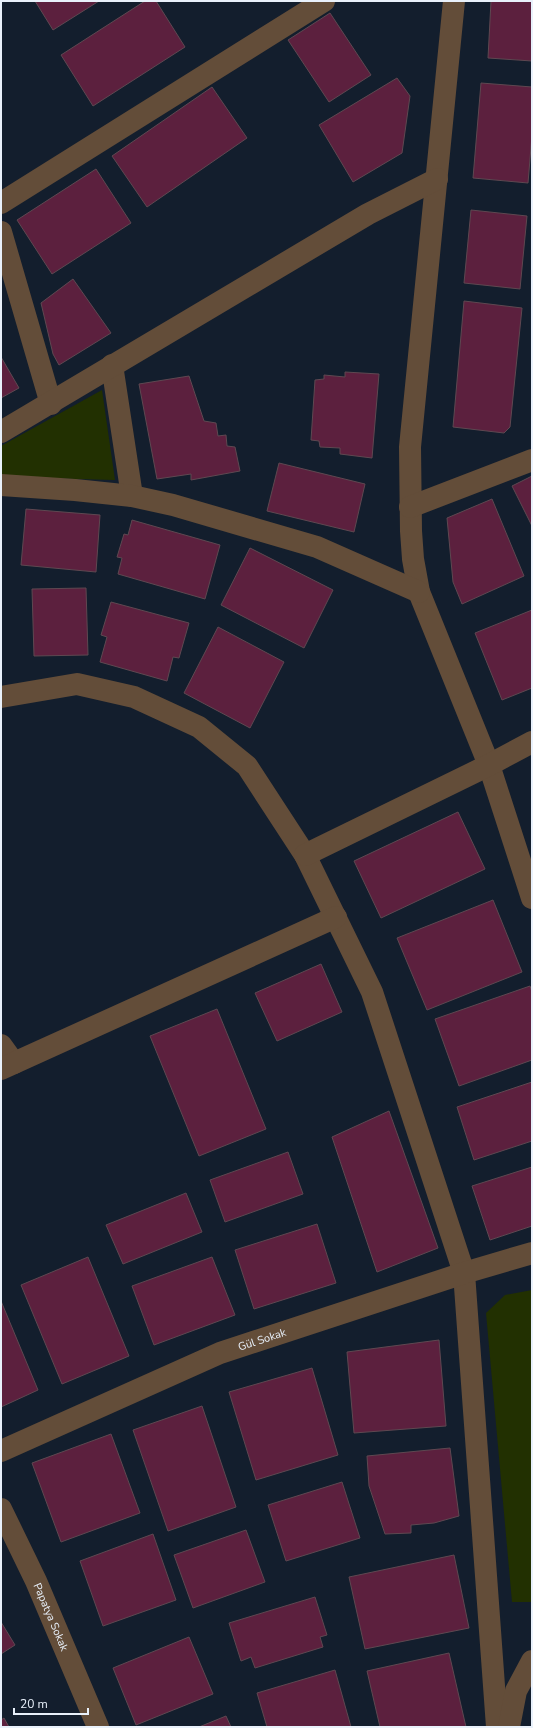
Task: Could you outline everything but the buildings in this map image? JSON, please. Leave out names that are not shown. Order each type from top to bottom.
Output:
[{"type":"street","points":[[1,204],[324,1]]},
{"type":"street","points":[[454,1],[410,447],[410,507],[413,559],[419,592],[489,765],[532,898]]},
{"type":"street","points":[[1,432],[368,214],[437,179]]},
{"type":"street","points":[[1,232],[50,404]]},
{"type":"street","points":[[112,365],[132,496]]},
{"type":"street","points":[[410,507],[532,460]]},
{"type":"street","points":[[1,486],[75,490],[132,496],[173,505],[316,547],[419,592]]},
{"type":"street","points":[[1,697],[77,684],[134,697],[199,727],[247,766],[305,855],[336,917],[372,992],[464,1273],[497,1727]]},
{"type":"street","points":[[305,855],[489,765],[532,742]]},
{"type":"street","points":[[1,1045],[7,1066],[336,917]]},
{"type":"street","name":"Gül Sokak","points":[[1,1451],[220,1353],[464,1273],[532,1254]]},
{"type":"street","name":"Papatya Sokak","points":[[1,1508],[36,1581],[98,1727]]},
{"type":"street","points":[[509,1727],[524,1690],[532,1661]]},
{"type":"green space","points":[[102,390],[115,480],[1,477],[1,446]]},
{"type":"green space","points":[[532,1290],[532,1594],[531,1602],[512,1602],[486,1313],[505,1295]]}]
